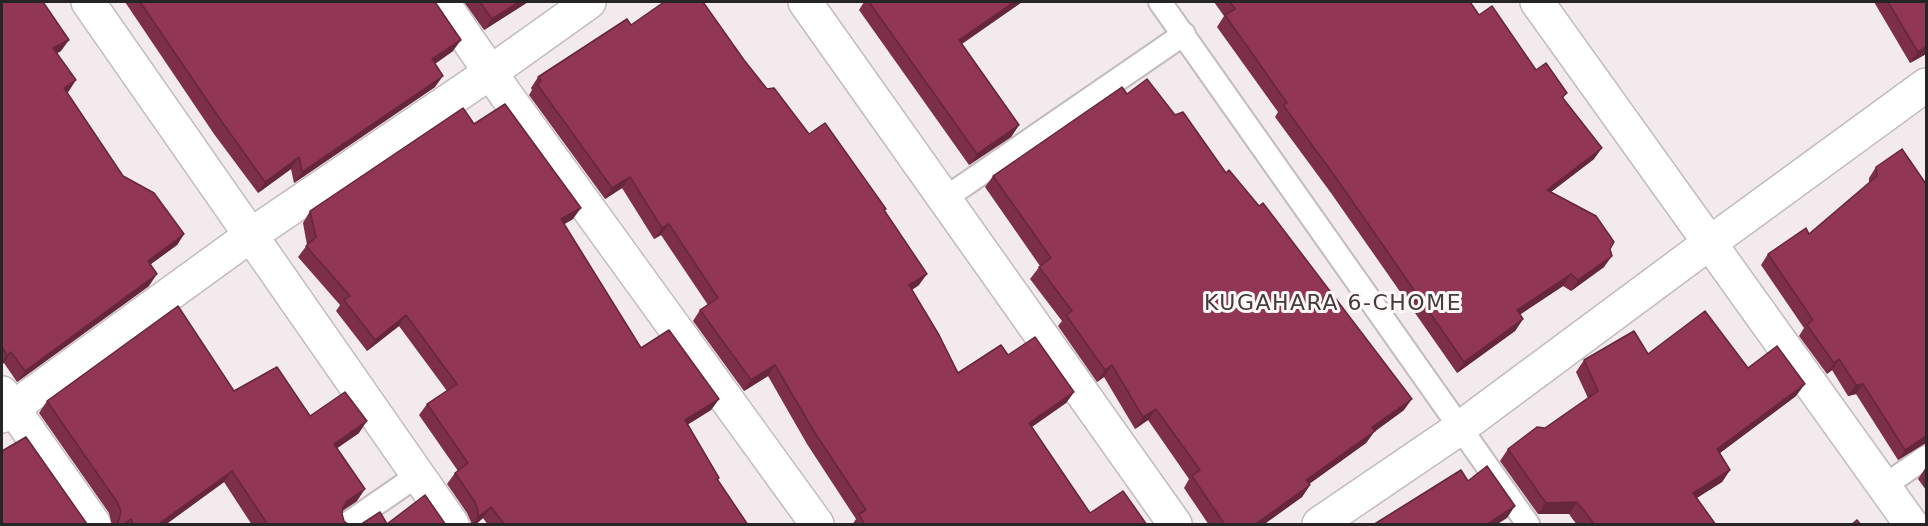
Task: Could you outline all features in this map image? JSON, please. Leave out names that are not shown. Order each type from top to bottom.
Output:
[{"type":"street","points":[[88,2],[452,525]]},
{"type":"street","points":[[442,2],[816,525]]},
{"type":"street","points":[[94,525],[5,406],[491,72],[589,2]]},
{"type":"street","points":[[805,2],[1175,525]]},
{"type":"street","points":[[1537,2],[1911,525]]},
{"type":"street","points":[[1319,525],[1460,428],[1926,85]]},
{"type":"lane","points":[[1160,2],[1528,525]]},
{"type":"lane","points":[[944,199],[1184,34]]},
{"type":"lane","points":[[1884,486],[1926,457]]},
{"type":"lane","points":[[347,525],[418,475]]},
{"type":"building","points":[[2,2],[43,2],[69,40],[53,48],[76,80],[64,88],[123,176],[154,193],[184,234],[148,261],[157,274],[25,371],[11,352],[7,355],[2,347]]},
{"type":"building","points":[[140,2],[435,2],[461,40],[432,59],[443,76],[302,172],[299,157],[265,182]]},
{"type":"building","points":[[480,2],[519,2],[492,19]]},
{"type":"building","points":[[664,2],[703,2],[767,89],[774,88],[809,134],[825,123],[886,209],[884,210],[927,274],[909,285],[939,335],[958,373],[1001,345],[1008,355],[1035,337],[1074,392],[1029,423],[1090,513],[1123,491],[1147,525],[865,525],[859,514],[866,510],[815,433],[775,365],[751,380],[700,310],[718,298],[669,224],[662,228],[630,177],[612,188],[537,84],[541,81],[538,77],[627,19],[631,25]]},
{"type":"building","points":[[869,2],[1014,2],[959,40],[1019,125],[977,154]]},
{"type":"building","points":[[1230,2],[1470,2],[1479,15],[1492,6],[1536,70],[1546,63],[1567,93],[1562,97],[1602,148],[1547,190],[1596,216],[1614,242],[1610,249],[1612,256],[1578,280],[1571,274],[1517,310],[1523,319],[1464,362],[1283,105],[1287,103],[1225,15],[1235,9]]},
{"type":"building","points":[[1888,2],[1926,2],[1926,47],[1918,52]]},
{"type":"building","points":[[1147,79],[1175,115],[1183,112],[1226,173],[1229,170],[1259,206],[1263,203],[1412,399],[1372,427],[1375,431],[1306,480],[1310,485],[1254,525],[1225,525],[1192,476],[1200,470],[1156,409],[1143,417],[1112,365],[1105,370],[1066,315],[1072,311],[1039,267],[1051,258],[993,176],[1122,87],[1127,94]]},
{"type":"building","points":[[505,104],[581,208],[561,219],[641,348],[669,330],[719,399],[685,420],[719,478],[717,479],[748,525],[505,525],[491,507],[478,517],[475,502],[455,473],[468,463],[427,404],[457,384],[406,315],[375,340],[344,300],[350,296],[306,246],[316,237],[310,211],[463,108],[474,124]]},
{"type":"building","points":[[1902,149],[1926,184],[1926,436],[1905,450],[1863,384],[1856,385],[1839,359],[1834,363],[1807,325],[1813,320],[1768,254],[1806,228],[1809,234],[1877,176],[1876,167]]},
{"type":"building","points":[[178,306],[234,391],[277,367],[310,416],[345,392],[367,421],[334,444],[365,489],[347,501],[343,507],[344,521],[349,525],[268,525],[232,471],[157,525],[134,525],[131,519],[122,525],[116,525],[121,511],[117,502],[47,401]]},
{"type":"building","points":[[1705,311],[1748,368],[1777,346],[1805,384],[1717,449],[1730,470],[1693,493],[1716,525],[1595,525],[1577,502],[1546,503],[1508,449],[1537,427],[1545,428],[1598,391],[1584,360],[1634,331],[1648,354]]},
{"type":"building","points":[[26,437],[88,525],[2,525],[2,451]]},
{"type":"building","points":[[1487,466],[1515,506],[1486,525],[1373,525],[1461,470],[1468,481]]},
{"type":"building","points":[[425,495],[446,525],[360,525],[380,512],[387,524]]},
{"type":"building","points":[[1857,520],[1861,525],[1851,525]]},
{"type":"district","name":"KUGAHARA 6-CHOME","points":[[1333,304]]}]
